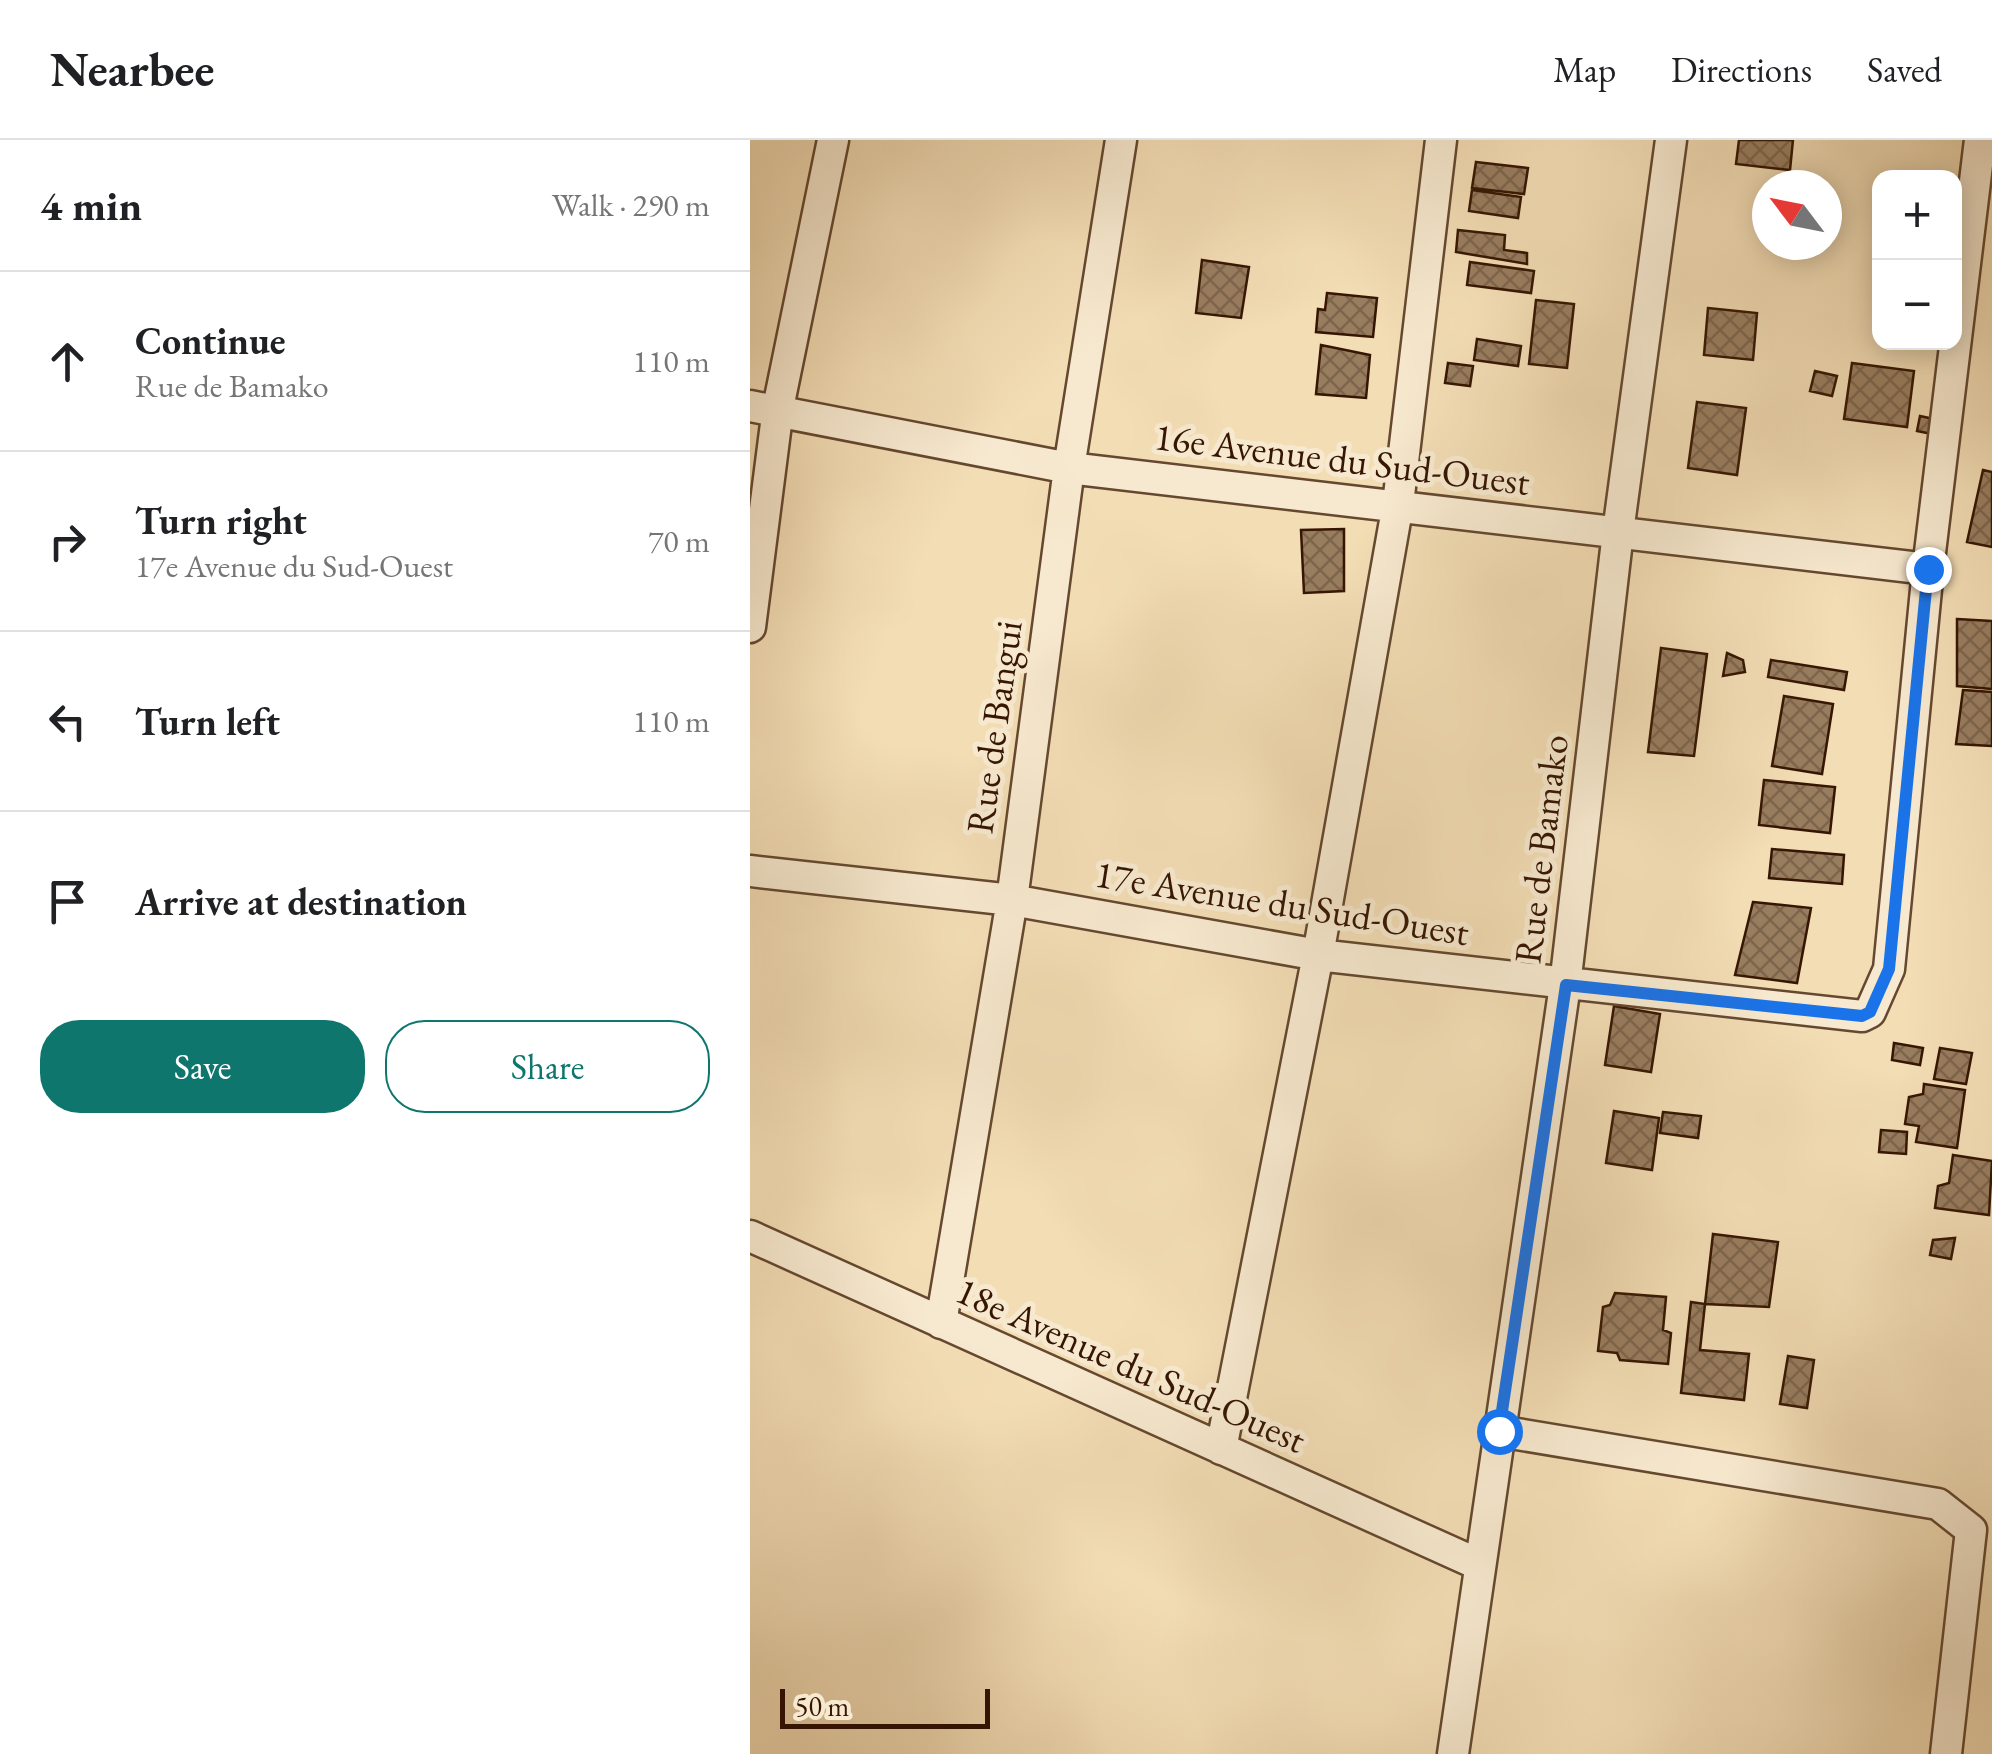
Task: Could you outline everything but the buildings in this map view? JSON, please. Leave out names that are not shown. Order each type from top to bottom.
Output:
[{"type":"street","points":[[750,628],[764,407],[833,140]]},
{"type":"street","name":"Rue de Bangui","points":[[941,1323],[1012,900],[1069,468],[1121,140]]},
{"type":"street","points":[[1221,1449],[1318,955],[1398,504],[1441,140]]},
{"type":"street","name":"Rue de Bamako","points":[[1453,1754],[1566,985],[1618,532],[1671,140]]},
{"type":"street","points":[[1928,569],[1980,140]]},
{"type":"street","points":[[1966,276],[1992,293]]},
{"type":"street","name":"16e Avenue du Sud-Ouest","points":[[764,407],[1069,468],[1928,569]]},
{"type":"street","name":"17e Avenue du Sud-Ouest","points":[[750,871],[1012,900],[1318,955],[1862,1016],[1870,1012],[1889,969],[1928,569]]},
{"type":"street","name":"18e Avenue du Sud-Ouest","points":[[750,1236],[1480,1565]]},
{"type":"street","points":[[1499,1431],[1938,1504],[1971,1530],[1946,1754]]},
{"type":"route","points":[[1499,1431],[1566,985],[1862,1016],[1870,1012],[1889,969],[1928,569]]}]
